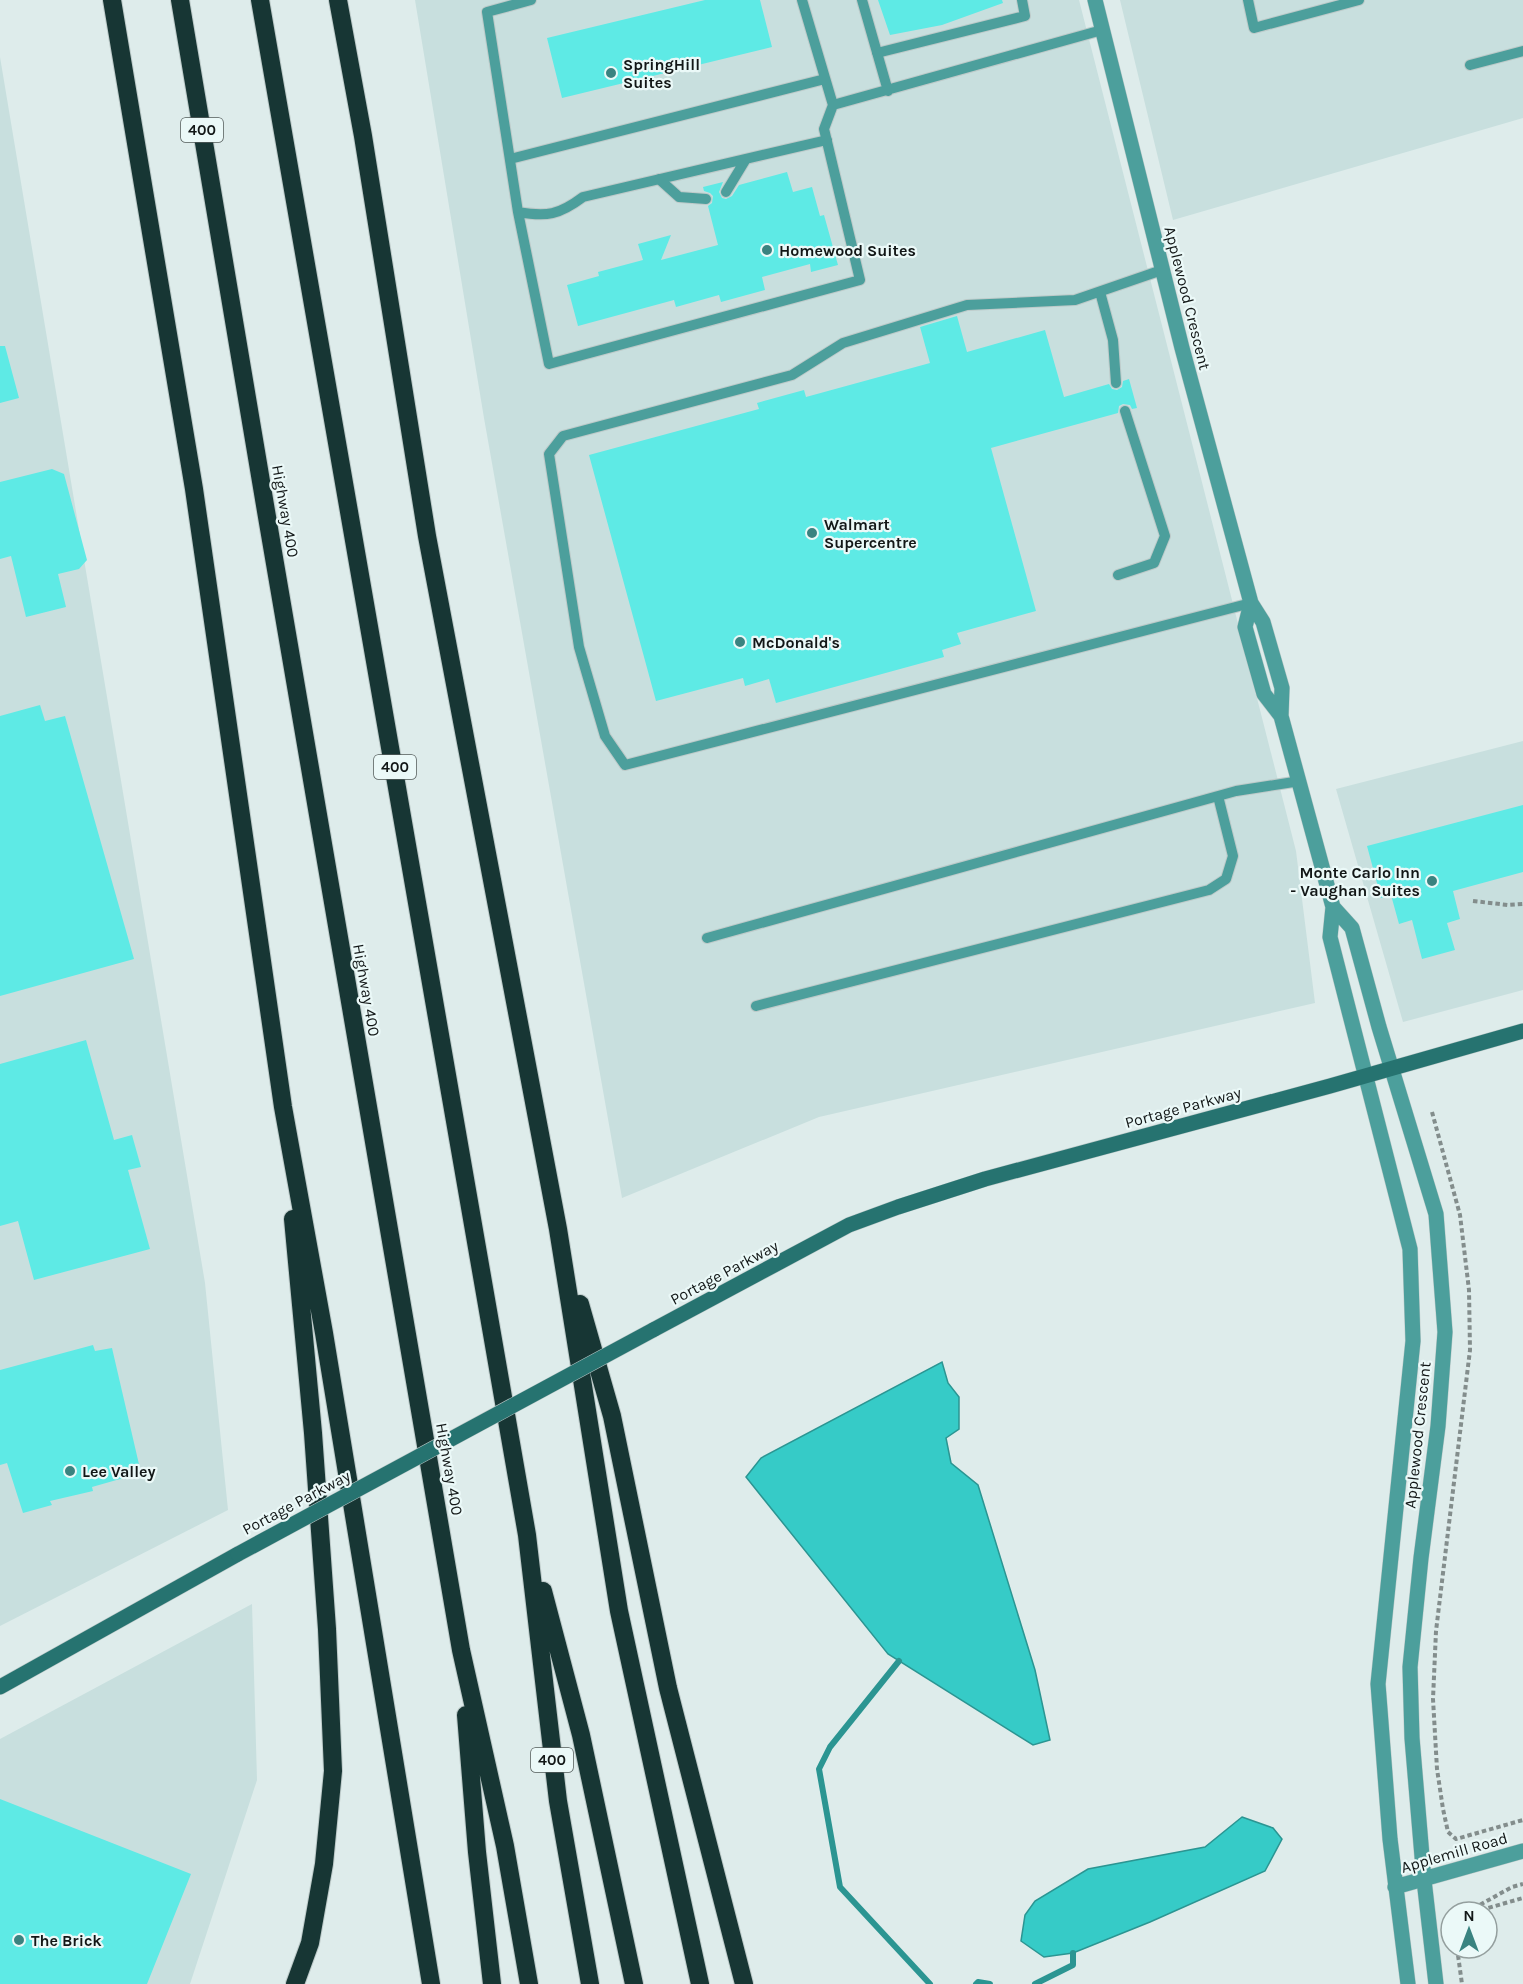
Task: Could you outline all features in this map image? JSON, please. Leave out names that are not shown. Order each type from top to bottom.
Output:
[{"type":"highway","points":[[112,0],[194,489],[283,1107],[324,1333],[431,1984]]},
{"type":"highway","name":"Highway 400","points":[[180,0],[461,1650],[505,1846],[529,1984]]},
{"type":"highway","name":"400","points":[[260,0],[527,1535],[558,1801],[590,1984]]},
{"type":"highway","points":[[338,0],[429,548],[558,1229],[619,1611],[699,1984]]},
{"type":"highway","points":[[283,1107],[313,1433],[327,1629],[333,1771],[324,1864],[310,1943],[295,1984]]},
{"type":"highway","points":[[558,1229],[612,1416],[668,1688],[744,1984]]},
{"type":"highway","points":[[527,1535],[584,1746],[634,1984]]},
{"type":"highway","points":[[461,1650],[477,1852],[492,1984]]},
{"type":"street","name":"Applewood Crescent","points":[[1095,0],[1162,270],[1251,603],[1263,622],[1282,688],[1281,716],[1333,907],[1330,937],[1410,1249],[1413,1341],[1378,1684],[1395,1887],[1408,1984]]},
{"type":"street","name":"Applewood Crescent","points":[[1333,907],[1352,928],[1436,1214],[1445,1332],[1438,1426],[1410,1667],[1412,1738],[1424,1880],[1436,1984]]},
{"type":"street","name":"Portage Parkway","points":[[0,1687],[238,1554],[849,1225],[985,1179],[1523,1031]]},
{"type":"street","name":"Applemill Road","points":[[1395,1887],[1523,1851]]},
{"type":"lane","points":[[531,0],[487,12],[518,212],[549,364],[860,280],[824,129],[833,105],[802,0]]},
{"type":"lane","points":[[862,0],[888,91]]},
{"type":"lane","points":[[877,53],[1025,16],[1022,0]]},
{"type":"lane","points":[[1248,0],[1254,28],[1359,0]]},
{"type":"lane","points":[[833,105],[1102,30]]},
{"type":"lane","points":[[1470,65],[1523,51]]},
{"type":"lane","points":[[510,159],[825,78]]},
{"type":"lane","points":[[518,212],[541,216],[550,214],[567,210],[583,197],[827,140]]},
{"type":"lane","points":[[726,192],[746,159]]},
{"type":"lane","points":[[659,179],[679,197],[706,199]]},
{"type":"lane","points":[[1162,270],[1075,300],[967,305],[843,343],[792,375],[563,436],[549,454],[579,647],[605,736],[625,765],[1251,603]]},
{"type":"lane","points":[[1100,292],[1113,340],[1116,382]]},
{"type":"lane","points":[[1119,575],[1154,563],[1165,536],[1125,411]]},
{"type":"lane","points":[[707,938],[1236,791],[1300,781]]},
{"type":"lane","points":[[756,1006],[1209,890],[1226,879],[1233,856],[1218,796]]},
{"type":"path","points":[[1473,901],[1508,905],[1523,904]]},
{"type":"path","points":[[1456,1839],[1523,1820]]},
{"type":"path","points":[[1489,1900],[1512,1887],[1523,1884]]},
{"type":"path","points":[[1499,1905],[1523,1898]]},
{"type":"path","points":[[1459,1960],[1462,1984]]},
{"type":"shaded area","points":[[415,0],[1079,0],[1296,851],[1315,1003],[819,1117],[622,1198],[484,418]]},
{"type":"shaded area","points":[[1120,0],[1523,0],[1523,118],[1173,220]]},
{"type":"shaded area","points":[[0,57],[205,1283],[228,1510],[0,1626]]},
{"type":"shaded area","points":[[1523,741],[1523,990],[1403,1022],[1336,789]]},
{"type":"shaded area","points":[[252,1604],[257,1780],[190,1984],[0,1984],[0,1739]]},
{"type":"water","points":[[942,1362],[948,1383],[959,1397],[959,1429],[946,1438],[951,1463],[978,1485],[1035,1670],[1050,1740],[1033,1745],[888,1654],[746,1477],[761,1458]]},
{"type":"water","points":[[1242,1817],[1273,1828],[1282,1839],[1265,1871],[1073,1953],[1044,1957],[1021,1941],[1025,1915],[1035,1901],[1088,1869],[1205,1847]]},
{"type":"building","name":"SpringHill Suites","points":[[705,0],[760,0],[772,47],[562,98],[547,38]]},
{"type":"building","points":[[878,0],[1002,0],[1003,3],[942,25],[890,35]]},
{"type":"building","name":"Homewood Suites","points":[[787,172],[793,192],[812,187],[820,216],[824,215],[838,265],[811,272],[810,264],[762,277],[765,290],[721,302],[719,295],[676,307],[674,300],[578,326],[567,285],[599,276],[598,272],[643,260],[638,244],[671,235],[661,260],[718,245],[708,206],[712,203],[713,196],[704,191],[703,187],[723,182],[719,192],[722,198],[726,199],[732,196],[739,185]]},
{"type":"building","name":"Walmart Supercentre","points":[[957,316],[967,352],[1045,330],[1064,397],[1109,384],[1112,389],[1117,390],[1122,387],[1123,381],[1129,379],[1137,408],[1132,409],[1130,405],[1123,404],[1119,406],[1118,413],[991,448],[1036,611],[957,633],[961,644],[942,650],[944,657],[776,703],[769,679],[745,686],[743,678],[656,701],[589,455],[759,409],[757,403],[804,390],[806,397],[930,363],[920,327]]},
{"type":"building","points":[[0,346],[5,346],[19,398],[0,403]]},
{"type":"building","points":[[52,469],[64,474],[87,560],[79,569],[58,574],[66,607],[26,617],[11,556],[0,559],[0,482]]},
{"type":"building","points":[[40,705],[45,721],[65,716],[134,959],[0,996],[0,716]]},
{"type":"building","name":"Monte Carlo Inn - Vaughan Suites","points":[[1523,805],[1523,872],[1453,891],[1460,919],[1447,923],[1455,950],[1422,959],[1412,920],[1399,924],[1391,895],[1381,898],[1367,846]]},
{"type":"building","points":[[86,1040],[114,1140],[132,1135],[141,1167],[128,1170],[150,1249],[34,1280],[18,1221],[0,1226],[0,1064]]},
{"type":"building","points":[[93,1345],[95,1351],[112,1348],[141,1473],[92,1487],[93,1491],[50,1501],[52,1505],[23,1513],[7,1463],[0,1465],[0,1370]]},
{"type":"building","points":[[0,1799],[191,1874],[147,1984],[0,1984]]},
{"type":"waterway","points":[[899,1661],[830,1747],[819,1769],[840,1887],[930,1984]]},
{"type":"waterway","points":[[1035,1984],[1073,1965],[1073,1953]]},
{"type":"waterway","points":[[976,1984],[978,1982],[990,1984]]},
{"type":"place","name":"SpringHill Suites","points":[[611,73]]},
{"type":"place","name":"Homewood Suites","points":[[767,250]]},
{"type":"place","name":"Walmart Supercentre","points":[[812,533]]},
{"type":"place","name":"McDonald's","points":[[740,642]]},
{"type":"place","name":"Monte Carlo Inn - Vaughan Suites","points":[[1432,881]]},
{"type":"place","name":"Lee Valley","points":[[70,1471]]},
{"type":"place","name":"The Brick","points":[[19,1940]]}]
